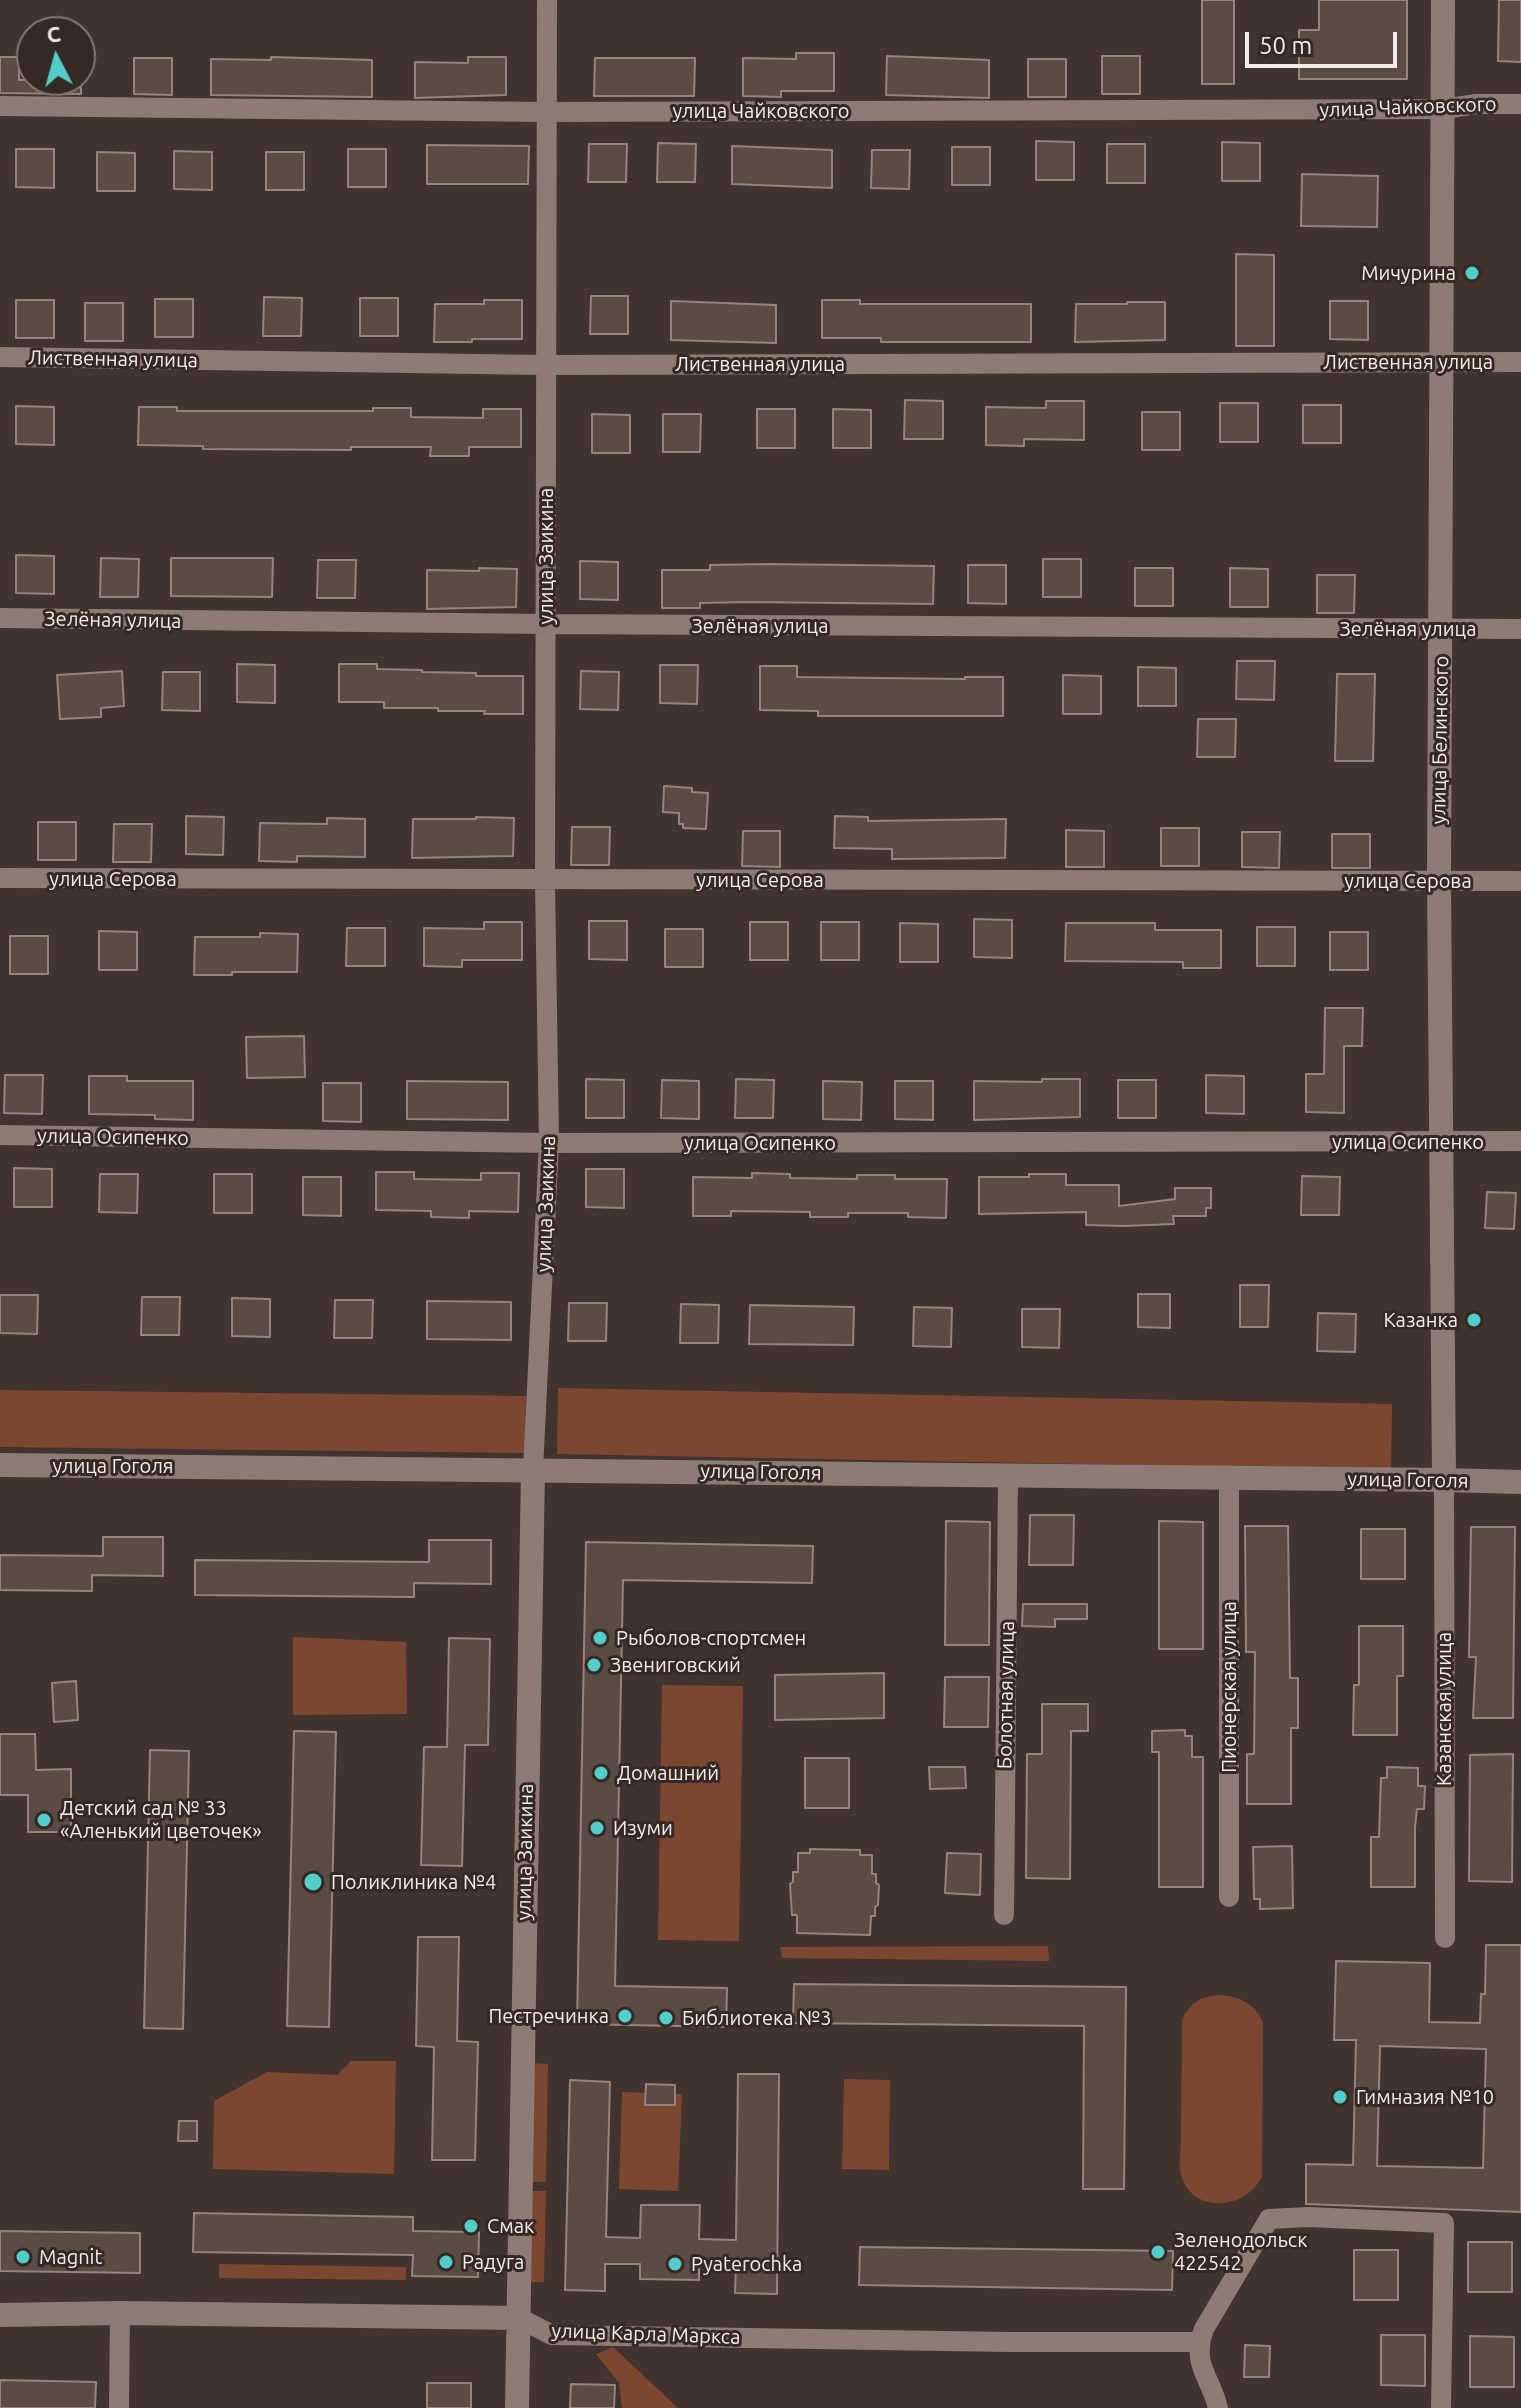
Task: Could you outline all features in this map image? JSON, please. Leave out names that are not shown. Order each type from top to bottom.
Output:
[{"type":"street","name":"улица Заикина","points":[[517,2408],[533,1470],[549,1143],[545,880],[547,0]]},
{"type":"street","name":"улица Белинского","points":[[1443,0],[1439,881],[1444,1480]]},
{"type":"street","name":"улица Чайковского","points":[[0,106],[546,112],[1444,109],[1476,104],[1521,104]]},
{"type":"street","name":"Лиственная улица","points":[[0,357],[545,365],[1521,362]]},
{"type":"street","name":"Зелёная улица","points":[[0,618],[1521,629]]},
{"type":"street","name":"улица Серова","points":[[0,878],[1521,881]]},
{"type":"street","name":"улица Осипенко","points":[[0,1135],[549,1143],[1521,1141]]},
{"type":"street","name":"улица Гоголя","points":[[0,1465],[1521,1482]]},
{"type":"street","name":"Болотная улица","points":[[1004,1915],[1008,1475]]},
{"type":"street","name":"Пионерская улица","points":[[1229,1477],[1229,1897]]},
{"type":"street","name":"Казанская улица","points":[[1444,1480],[1445,1938]]},
{"type":"street","points":[[1218,2408],[1213,2388],[1200,2366],[1200,2342],[1204,2329],[1269,2219],[1308,2217],[1444,2223],[1441,2408]]},
{"type":"street","name":"улица Карла Маркса","points":[[0,2315],[120,2313],[519,2318],[552,2335],[1200,2342]]},
{"type":"street","points":[[119,2408],[120,2313]]},
{"type":"shaded area","points":[[558,1388],[1392,1404],[1391,1470],[557,1454]]},
{"type":"shaded area","points":[[0,1390],[526,1396],[525,1453],[0,1447]]},
{"type":"shaded area","points":[[293,1637],[406,1642],[407,1714],[293,1715]]},
{"type":"shaded area","points":[[662,1685],[743,1686],[739,1941],[658,1940]]},
{"type":"shaded area","points":[[1048,1946],[1049,1961],[782,1958],[780,1947]]},
{"type":"shaded area","points":[[1220,1995],[1246,2002],[1263,2022],[1262,2176],[1245,2196],[1220,2203],[1196,2197],[1187,2188],[1181,2175],[1180,2162],[1182,2021],[1196,2002]]},
{"type":"shaded area","points":[[351,2061],[396,2061],[394,2174],[213,2169],[214,2101],[267,2072],[337,2075]]},
{"type":"shaded area","points":[[534,2063],[548,2064],[546,2182],[532,2182]]},
{"type":"shaded area","points":[[844,2079],[890,2080],[889,2170],[842,2169]]},
{"type":"shaded area","points":[[622,2092],[682,2094],[678,2191],[619,2189]]},
{"type":"shaded area","points":[[531,2191],[546,2191],[544,2282],[530,2282]]},
{"type":"shaded area","points":[[219,2264],[406,2267],[406,2280],[219,2278]]},
{"type":"shaded area","points":[[613,2347],[678,2408],[622,2408],[619,2383],[596,2354]]},
{"type":"building","points":[[1202,0],[1234,0],[1234,84],[1202,84]]},
{"type":"building","points":[[1319,0],[1407,0],[1407,79],[1299,79],[1299,30],[1319,30]]},
{"type":"building","points":[[1499,0],[1521,0],[1521,62],[1498,61]]},
{"type":"building","points":[[796,53],[834,53],[834,91],[781,91],[781,97],[743,96],[743,58],[796,59]]},
{"type":"building","points":[[887,56],[989,60],[989,98],[886,95]]},
{"type":"building","points":[[1102,56],[1140,56],[1140,94],[1102,94]]},
{"type":"building","points":[[0,57],[16,57],[16,93],[0,93]]},
{"type":"building","points":[[271,57],[372,60],[372,97],[211,95],[211,59],[271,60]]},
{"type":"building","points":[[468,57],[506,57],[506,95],[415,98],[415,62],[468,63]]},
{"type":"building","points":[[134,58],[172,58],[172,95],[134,94]]},
{"type":"building","points":[[595,58],[695,58],[694,96],[594,96]]},
{"type":"building","points":[[1028,59],[1066,59],[1066,97],[1028,97]]},
{"type":"building","points":[[1036,141],[1074,142],[1074,180],[1036,180]]},
{"type":"building","points":[[1222,142],[1260,143],[1260,181],[1222,181]]},
{"type":"building","points":[[658,143],[696,144],[695,182],[657,182]]},
{"type":"building","points":[[589,144],[627,144],[626,182],[588,182]]},
{"type":"building","points":[[1107,144],[1145,144],[1145,183],[1107,183]]},
{"type":"building","points":[[427,145],[529,146],[528,184],[427,184]]},
{"type":"building","points":[[732,146],[832,150],[832,188],[732,184]]},
{"type":"building","points":[[952,147],[990,147],[990,185],[952,185]]},
{"type":"building","points":[[16,149],[54,149],[54,188],[16,187]]},
{"type":"building","points":[[348,149],[386,149],[386,187],[348,187]]},
{"type":"building","points":[[872,150],[910,150],[909,189],[871,188]]},
{"type":"building","points":[[174,151],[212,152],[212,190],[174,189]]},
{"type":"building","points":[[97,152],[135,153],[135,191],[97,191]]},
{"type":"building","points":[[266,152],[304,152],[304,190],[266,190]]},
{"type":"building","points":[[1302,174],[1378,176],[1377,227],[1301,226]]},
{"type":"building","points":[[1236,254],[1274,255],[1274,346],[1236,346]]},
{"type":"building","points":[[591,296],[628,296],[628,334],[590,334]]},
{"type":"building","points":[[264,297],[302,298],[301,336],[263,336]]},
{"type":"building","points":[[360,298],[398,298],[398,336],[360,336]]},
{"type":"building","points":[[155,299],[193,299],[193,337],[155,337]]},
{"type":"building","points":[[16,300],[54,300],[54,338],[16,338]]},
{"type":"building","points":[[484,300],[522,300],[522,339],[434,342],[435,304],[484,304]]},
{"type":"building","points":[[822,300],[860,300],[860,304],[1031,304],[1031,342],[881,342],[881,338],[822,338]]},
{"type":"building","points":[[671,301],[776,305],[776,343],[671,340]]},
{"type":"building","points":[[1330,301],[1368,301],[1368,340],[1330,339]]},
{"type":"building","points":[[1165,302],[1165,340],[1075,342],[1076,304]]},
{"type":"building","points":[[85,303],[123,303],[123,341],[85,341]]},
{"type":"building","points":[[905,400],[943,401],[943,439],[904,439]]},
{"type":"building","points":[[1046,401],[1084,401],[1084,440],[1024,439],[1024,446],[986,445],[986,407],[1046,408]]},
{"type":"building","points":[[1220,403],[1258,403],[1258,442],[1220,442]]},
{"type":"building","points":[[1303,405],[1341,405],[1341,443],[1303,443]]},
{"type":"building","points":[[16,406],[54,407],[54,445],[16,444]]},
{"type":"building","points":[[139,407],[177,407],[177,411],[373,411],[373,408],[411,408],[411,417],[483,418],[483,409],[521,409],[521,447],[469,447],[469,456],[430,456],[431,447],[203,449],[203,446],[138,445]]},
{"type":"building","points":[[757,409],[795,409],[795,448],[757,448]]},
{"type":"building","points":[[833,409],[871,410],[871,448],[833,448]]},
{"type":"building","points":[[1142,412],[1180,412],[1180,450],[1142,450]]},
{"type":"building","points":[[592,414],[630,415],[630,453],[592,453]]},
{"type":"building","points":[[663,414],[701,414],[700,452],[663,452]]},
{"type":"building","points":[[16,555],[54,556],[54,594],[16,593]]},
{"type":"building","points":[[101,558],[139,559],[138,597],[100,597]]},
{"type":"building","points":[[171,558],[273,558],[272,597],[171,596]]},
{"type":"building","points":[[1043,559],[1081,559],[1081,597],[1043,597]]},
{"type":"building","points":[[318,560],[356,560],[355,598],[317,598]]},
{"type":"building","points":[[580,561],[618,562],[618,600],[580,599]]},
{"type":"building","points":[[710,565],[934,566],[933,604],[747,602],[700,603],[700,608],[662,608],[662,570],[710,570]]},
{"type":"building","points":[[968,565],[1006,565],[1006,604],[968,603]]},
{"type":"building","points":[[479,568],[517,569],[516,607],[427,609],[427,570],[479,571]]},
{"type":"building","points":[[1135,568],[1173,568],[1173,606],[1135,606]]},
{"type":"building","points":[[1230,568],[1268,569],[1268,607],[1230,607]]},
{"type":"building","points":[[1317,575],[1355,575],[1354,613],[1317,613]]},
{"type":"building","points":[[1237,661],[1275,661],[1274,700],[1236,699]]},
{"type":"building","points":[[237,664],[275,665],[275,703],[237,702]]},
{"type":"building","points":[[339,664],[377,664],[377,669],[476,673],[476,676],[523,676],[523,714],[384,708],[384,702],[339,702]]},
{"type":"building","points":[[660,665],[698,665],[697,704],[660,703]]},
{"type":"building","points":[[760,666],[797,666],[797,677],[1003,677],[1003,716],[818,716],[818,711],[760,710]]},
{"type":"building","points":[[1138,667],[1176,668],[1176,706],[1138,706]]},
{"type":"building","points":[[122,671],[124,706],[101,708],[101,717],[60,719],[57,675]]},
{"type":"building","points":[[581,671],[619,672],[618,710],[580,709]]},
{"type":"building","points":[[163,672],[200,672],[200,711],[162,710]]},
{"type":"building","points":[[1337,674],[1375,674],[1373,761],[1335,761]]},
{"type":"building","points":[[1063,675],[1101,676],[1101,714],[1063,714]]},
{"type":"building","points":[[1198,719],[1236,719],[1235,757],[1197,757]]},
{"type":"building","points":[[664,786],[692,788],[692,792],[708,793],[706,829],[683,828],[683,824],[679,824],[679,813],[663,812]]},
{"type":"building","points":[[186,816],[224,817],[223,855],[186,854]]},
{"type":"building","points":[[835,816],[868,817],[868,821],[1006,819],[1005,858],[892,859],[892,849],[834,848]]},
{"type":"building","points":[[327,818],[365,819],[365,857],[297,856],[297,862],[259,861],[260,823],[327,824]]},
{"type":"building","points":[[514,818],[513,856],[412,858],[413,819]]},
{"type":"building","points":[[38,822],[76,822],[76,860],[38,860]]},
{"type":"building","points":[[114,824],[152,824],[151,862],[113,862]]},
{"type":"building","points":[[572,827],[610,827],[609,865],[571,865]]},
{"type":"building","points":[[1161,828],[1199,828],[1199,866],[1161,866]]},
{"type":"building","points":[[1066,830],[1104,831],[1104,867],[1066,867]]},
{"type":"building","points":[[743,831],[780,831],[780,867],[742,866]]},
{"type":"building","points":[[1242,832],[1280,832],[1279,868],[1242,867]]},
{"type":"building","points":[[1332,834],[1370,834],[1370,868],[1332,868]]},
{"type":"building","points":[[974,919],[1012,920],[1012,958],[974,957]]},
{"type":"building","points":[[589,921],[627,921],[627,960],[589,959]]},
{"type":"building","points":[[484,922],[522,922],[522,960],[462,960],[462,967],[424,966],[424,928],[484,929]]},
{"type":"building","points":[[750,922],[788,922],[788,960],[750,960]]},
{"type":"building","points":[[821,922],[859,922],[859,960],[821,960]]},
{"type":"building","points":[[900,923],[938,924],[938,962],[900,962]]},
{"type":"building","points":[[1066,923],[1155,923],[1155,930],[1221,930],[1221,968],[1183,968],[1183,962],[1065,961]]},
{"type":"building","points":[[1257,927],[1295,927],[1295,966],[1257,966]]},
{"type":"building","points":[[347,928],[385,928],[385,966],[346,966]]},
{"type":"building","points":[[665,929],[703,929],[703,967],[665,967]]},
{"type":"building","points":[[99,931],[137,932],[137,970],[99,970]]},
{"type":"building","points":[[1330,932],[1368,932],[1368,970],[1330,970]]},
{"type":"building","points":[[260,933],[298,934],[297,972],[194,975],[195,937],[260,937]]},
{"type":"building","points":[[10,936],[48,936],[48,974],[10,974]]},
{"type":"building","points":[[1325,1008],[1363,1008],[1362,1046],[1344,1046],[1344,1113],[1306,1112],[1306,1074],[1324,1074]]},
{"type":"building","points":[[304,1036],[305,1077],[247,1078],[246,1037]]},
{"type":"building","points":[[5,1075],[43,1075],[42,1114],[4,1113]]},
{"type":"building","points":[[1206,1075],[1244,1076],[1244,1114],[1206,1113]]},
{"type":"building","points":[[89,1076],[127,1076],[127,1081],[193,1081],[193,1120],[155,1119],[155,1115],[89,1114]]},
{"type":"building","points":[[586,1079],[624,1080],[624,1118],[586,1118]]},
{"type":"building","points":[[736,1079],[774,1080],[773,1118],[735,1118]]},
{"type":"building","points":[[1042,1079],[1080,1079],[1080,1117],[974,1120],[974,1081],[1042,1082]]},
{"type":"building","points":[[662,1080],[699,1081],[699,1119],[661,1118]]},
{"type":"building","points":[[1118,1080],[1156,1080],[1156,1118],[1118,1118]]},
{"type":"building","points":[[407,1081],[508,1082],[508,1120],[407,1119]]},
{"type":"building","points":[[823,1081],[862,1082],[861,1120],[823,1119]]},
{"type":"building","points":[[895,1081],[933,1081],[933,1120],[895,1119]]},
{"type":"building","points":[[323,1083],[361,1083],[361,1122],[323,1121]]},
{"type":"building","points":[[14,1168],[52,1169],[52,1207],[14,1207]]},
{"type":"building","points":[[586,1169],[624,1169],[624,1208],[586,1207]]},
{"type":"building","points":[[376,1172],[414,1172],[414,1179],[481,1180],[481,1173],[519,1173],[518,1212],[469,1211],[469,1218],[431,1217],[431,1211],[376,1210]]},
{"type":"building","points":[[752,1173],[790,1174],[790,1178],[857,1179],[857,1175],[895,1175],[895,1179],[947,1179],[946,1218],[908,1217],[908,1213],[848,1213],[848,1217],[810,1217],[810,1212],[731,1211],[731,1216],[693,1216],[693,1177],[752,1178]]},
{"type":"building","points":[[100,1174],[138,1174],[137,1213],[99,1212]]},
{"type":"building","points":[[214,1174],[252,1174],[252,1213],[214,1213]]},
{"type":"building","points":[[1029,1174],[1066,1174],[1066,1185],[1119,1185],[1119,1206],[1175,1199],[1175,1188],[1211,1188],[1211,1208],[1206,1208],[1206,1216],[1173,1216],[1174,1224],[1124,1226],[1086,1225],[1086,1212],[979,1214],[979,1177],[1029,1177]]},
{"type":"building","points":[[1302,1176],[1340,1177],[1339,1215],[1301,1215]]},
{"type":"building","points":[[303,1177],[341,1177],[341,1216],[303,1215]]},
{"type":"building","points":[[1487,1192],[1516,1193],[1514,1229],[1485,1228]]},
{"type":"building","points":[[1240,1285],[1269,1285],[1268,1327],[1240,1327]]},
{"type":"building","points":[[1138,1294],[1170,1294],[1170,1328],[1138,1327]]},
{"type":"building","points":[[0,1295],[38,1295],[37,1334],[0,1333]]},
{"type":"building","points":[[142,1297],[180,1297],[179,1335],[141,1335]]},
{"type":"building","points":[[232,1298],[270,1299],[270,1337],[232,1336]]},
{"type":"building","points":[[335,1300],[373,1300],[372,1338],[334,1338]]},
{"type":"building","points":[[427,1301],[511,1302],[511,1340],[427,1339]]},
{"type":"building","points":[[569,1303],[607,1303],[606,1341],[568,1341]]},
{"type":"building","points":[[681,1304],[719,1305],[718,1343],[680,1343]]},
{"type":"building","points":[[750,1305],[854,1307],[853,1345],[749,1344]]},
{"type":"building","points":[[914,1307],[952,1308],[951,1347],[913,1346]]},
{"type":"building","points":[[1022,1309],[1060,1309],[1059,1348],[1022,1347]]},
{"type":"building","points":[[1318,1313],[1356,1314],[1355,1352],[1317,1351]]},
{"type":"building","points":[[1030,1515],[1074,1515],[1073,1565],[1029,1565]]},
{"type":"building","points":[[946,1521],[990,1522],[989,1645],[945,1645]]},
{"type":"building","points":[[1159,1521],[1203,1522],[1203,1649],[1159,1649]]},
{"type":"building","points":[[1245,1526],[1288,1526],[1290,1678],[1298,1678],[1298,1728],[1291,1728],[1291,1804],[1247,1804],[1247,1754],[1254,1754],[1255,1652],[1246,1652]]},
{"type":"building","points":[[1471,1527],[1515,1527],[1513,1718],[1473,1718],[1476,1657],[1469,1657]]},
{"type":"building","points":[[1361,1529],[1405,1529],[1405,1579],[1361,1579]]},
{"type":"building","points":[[103,1537],[163,1537],[163,1576],[92,1575],[92,1591],[0,1590],[0,1555],[103,1556]]},
{"type":"building","points":[[429,1540],[491,1540],[491,1584],[414,1583],[414,1597],[195,1595],[195,1560],[429,1562]]},
{"type":"building","points":[[586,1542],[813,1546],[812,1583],[623,1580],[615,1986],[727,1988],[726,2027],[577,2024]]},
{"type":"building","points":[[1023,1604],[1087,1604],[1087,1619],[1055,1619],[1055,1627],[1022,1626]]},
{"type":"building","points":[[1359,1626],[1403,1626],[1403,1676],[1397,1676],[1397,1735],[1353,1735],[1354,1685],[1359,1685]]},
{"type":"building","points":[[449,1638],[490,1639],[488,1745],[465,1745],[462,1866],[421,1865],[424,1747],[447,1747]]},
{"type":"building","points":[[884,1673],[884,1718],[775,1720],[775,1675]]},
{"type":"building","points":[[945,1677],[989,1677],[988,1727],[944,1727]]},
{"type":"building","points":[[76,1681],[78,1720],[54,1722],[52,1683]]},
{"type":"building","points":[[1042,1704],[1088,1704],[1088,1731],[1071,1731],[1070,1879],[1026,1878],[1027,1754],[1042,1754]]},
{"type":"building","points":[[1185,1730],[1185,1736],[1192,1736],[1192,1757],[1203,1757],[1203,1887],[1159,1887],[1159,1752],[1152,1752],[1152,1731]]},
{"type":"building","points":[[294,1731],[336,1732],[329,2027],[287,2026]]},
{"type":"building","points":[[0,1734],[35,1734],[36,1770],[71,1769],[71,1832],[28,1832],[28,1795],[0,1795]]},
{"type":"building","points":[[150,1750],[189,1751],[183,2029],[144,2028]]},
{"type":"building","points":[[1513,1754],[1512,1882],[1469,1881],[1470,1755]]},
{"type":"building","points":[[805,1758],[849,1758],[849,1808],[805,1808]]},
{"type":"building","points":[[929,1767],[965,1767],[966,1788],[930,1789]]},
{"type":"building","points":[[1387,1767],[1418,1768],[1418,1786],[1425,1786],[1424,1809],[1417,1809],[1415,1827],[1415,1887],[1371,1887],[1371,1837],[1379,1837],[1381,1778],[1387,1778]]},
{"type":"building","points":[[1292,1846],[1293,1908],[1260,1909],[1260,1899],[1254,1899],[1253,1847]]},
{"type":"building","points":[[810,1849],[860,1850],[860,1855],[872,1855],[872,1874],[876,1874],[879,1885],[878,1905],[875,1916],[871,1916],[870,1935],[797,1933],[797,1915],[792,1915],[790,1884],[793,1882],[793,1872],[798,1872],[798,1853],[810,1853]]},
{"type":"building","points":[[947,1853],[981,1854],[980,1895],[945,1893]]},
{"type":"building","points":[[418,1937],[459,1937],[457,2041],[478,2042],[475,2160],[432,2160],[434,2047],[416,2046]]},
{"type":"building","points":[[1486,1945],[1521,1945],[1521,2212],[1306,2204],[1306,2164],[1353,2165],[1356,2040],[1334,2040],[1336,1961],[1430,1963],[1429,2022],[1480,2023],[1481,1994],[1485,1994]],"holes":[[[1380,2046],[1486,2049],[1483,2168],[1377,2166]]]},
{"type":"building","points":[[794,1984],[1126,1987],[1124,2189],[1083,2189],[1084,2026],[793,2023]]},
{"type":"building","points":[[738,2074],[779,2074],[777,2294],[735,2293],[736,2266],[699,2266],[699,2280],[640,2279],[640,2264],[605,2264],[605,2291],[565,2290],[570,2080],[610,2082],[606,2237],[640,2238],[641,2205],[700,2205],[699,2239],[736,2240]]},
{"type":"building","points":[[646,2084],[675,2085],[675,2105],[645,2105]]},
{"type":"building","points":[[179,2121],[197,2121],[197,2141],[178,2141]]},
{"type":"building","points":[[194,2213],[413,2217],[413,2231],[479,2232],[478,2277],[412,2276],[413,2255],[193,2252]]},
{"type":"building","points":[[0,2231],[140,2233],[140,2273],[0,2271]]},
{"type":"building","points":[[1468,2242],[1512,2242],[1512,2292],[1468,2292]]},
{"type":"building","points":[[860,2247],[1173,2251],[1172,2290],[859,2285]]},
{"type":"building","points":[[1354,2250],[1398,2250],[1398,2300],[1354,2300]]},
{"type":"building","points":[[1381,2335],[1425,2335],[1425,2386],[1381,2385]]},
{"type":"building","points":[[1470,2336],[1514,2337],[1514,2387],[1470,2387]]},
{"type":"building","points":[[1245,2345],[1270,2346],[1269,2377],[1244,2377]]},
{"type":"building","points":[[0,2380],[96,2382],[95,2408],[0,2408]]},
{"type":"building","points":[[427,2383],[471,2383],[471,2408],[427,2408]]},
{"type":"building","points":[[571,2384],[615,2385],[614,2408],[570,2408]]},
{"type":"place","name":"Мичурина","points":[[1472,273]]},
{"type":"place","name":"Казанка","points":[[1474,1320]]},
{"type":"place","name":"Рыболов-спортсмен","points":[[600,1638]]},
{"type":"place","name":"Звениговский","points":[[594,1665]]},
{"type":"place","name":"Домашний","points":[[601,1773]]},
{"type":"place","name":"Детский сад № 33 «Аленький цветочек»","points":[[44,1820]]},
{"type":"place","name":"Изуми","points":[[597,1828]]},
{"type":"place","name":"Поликлиника №4","points":[[313,1882]]},
{"type":"place","name":"Пестречинка","points":[[625,2016]]},
{"type":"place","name":"Библиотека №3","points":[[666,2018]]},
{"type":"place","name":"Гимназия №10","points":[[1340,2097]]},
{"type":"place","name":"Смак","points":[[471,2226]]},
{"type":"place","name":"Зеленодольск 422542","points":[[1158,2252]]},
{"type":"place","name":"Magnit","points":[[23,2257]]},
{"type":"place","name":"Радуга","points":[[446,2262]]},
{"type":"place","name":"Pyaterochka","points":[[675,2264]]}]
